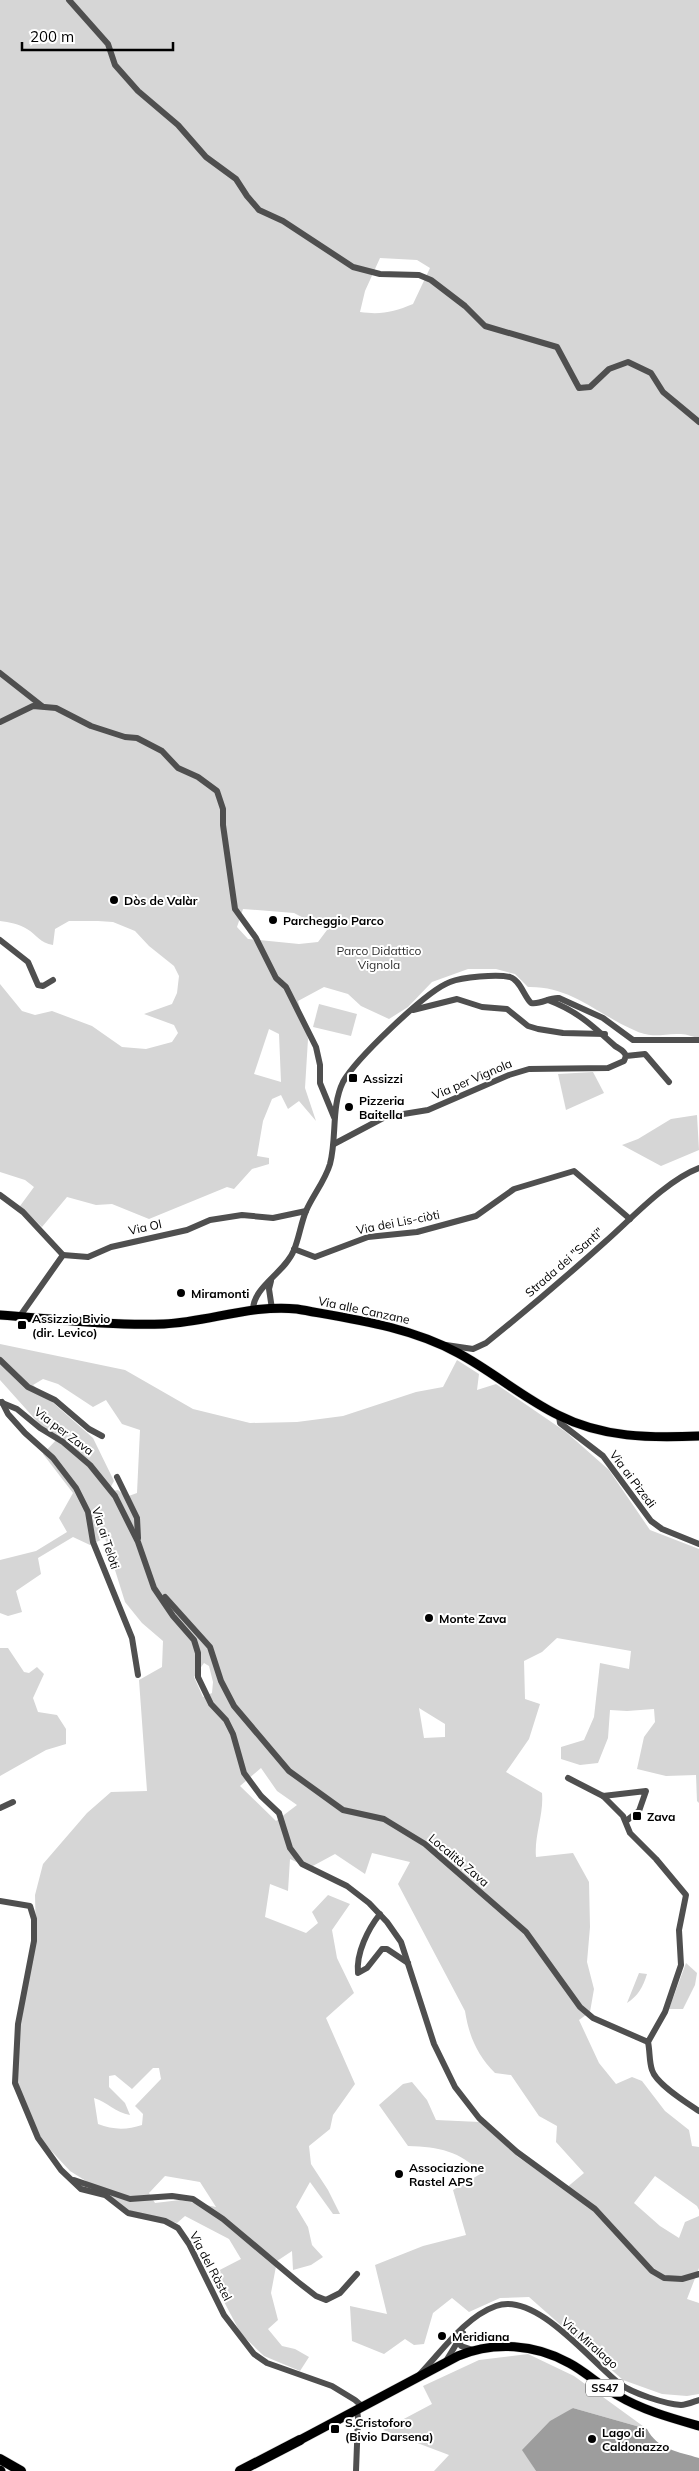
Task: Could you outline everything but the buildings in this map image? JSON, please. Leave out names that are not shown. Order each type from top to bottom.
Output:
[{"type":"highway","name":"SS47","points":[[240,2471],[300,2440]]},
{"type":"highway","points":[[0,2458],[21,2471]]},
{"type":"main road","name":"Via alle Canzane","points":[[0,1315],[164,1324],[272,1309],[297,1310],[386,1325],[435,1342],[458,1353],[559,1416],[586,1426],[623,1436],[660,1438],[699,1436]]},
{"type":"main road","name":"SS47","points":[[300,2440],[445,2363],[474,2351],[518,2347],[533,2348],[552,2355],[570,2364],[615,2395],[642,2408],[699,2426]]},
{"type":"street","points":[[68,0],[108,44],[115,65],[138,91],[178,125],[206,157],[236,179],[259,210],[290,225],[353,267],[380,274],[419,275],[431,280],[465,306],[485,326],[557,347],[579,388],[590,387],[609,369],[628,362],[651,373],[663,392],[699,422]]},
{"type":"street","points":[[0,673],[43,706]]},
{"type":"street","points":[[0,722],[33,706],[56,708],[91,726],[125,737],[136,738],[162,751],[178,768],[198,777],[217,790],[223,809],[223,825],[235,910],[256,938],[276,978],[286,986],[316,1047],[320,1065],[320,1083],[336,1120]]},
{"type":"street","points":[[0,940],[28,962],[38,985],[43,986],[53,980]]},
{"type":"street","points":[[252,1311],[254,1299],[286,1264],[294,1249],[306,1212],[328,1171],[334,1144],[338,1096],[343,1082],[354,1066],[410,1011],[450,981],[478,977],[510,977],[518,983],[531,1003],[536,1004],[559,998],[604,1018],[633,1040],[699,1040]]},
{"type":"street","points":[[410,1011],[457,999],[482,1008],[507,1008],[528,1026],[538,1029],[563,1033],[605,1034]]},
{"type":"street","points":[[548,1000],[568,1007],[605,1034],[626,1056],[645,1054],[669,1082]]},
{"type":"street","name":"Via per Vignola","points":[[334,1144],[385,1117],[428,1110],[508,1075],[529,1069],[608,1068],[624,1061],[626,1056]]},
{"type":"street","name":"Strada dei \"Santi\"","points":[[435,1342],[473,1349],[486,1343],[687,1172],[699,1168]]},
{"type":"street","name":"Via dei Lis-ciòti","points":[[294,1249],[315,1257],[368,1237],[417,1232],[476,1216],[514,1189],[574,1171],[630,1219]]},
{"type":"street","points":[[0,1195],[23,1212],[63,1255],[20,1316]]},
{"type":"street","name":"Via Ol","points":[[63,1255],[88,1257],[111,1247],[186,1230],[210,1220],[242,1215],[273,1218],[306,1212]]},
{"type":"street","points":[[271,1280],[269,1289],[272,1309]]},
{"type":"street","points":[[0,1360],[28,1387],[55,1400],[90,1429],[102,1436]]},
{"type":"street","name":"Via per Zava","points":[[1,1401],[17,1409],[90,1465],[115,1496],[138,1542],[152,1581],[159,1592]]},
{"type":"street","name":"Via ai Telòti","points":[[1,1401],[8,1414],[25,1433],[53,1458],[76,1488],[88,1512],[94,1542],[132,1638],[138,1675]]},
{"type":"street","name":"Via ai Pizedi","points":[[559,1416],[560,1423],[603,1456],[651,1521],[662,1529],[699,1544]]},
{"type":"street","points":[[117,1477],[137,1518],[138,1542]]},
{"type":"street","points":[[159,1592],[173,1616],[194,1640],[198,1653],[198,1678],[203,1689],[211,1704],[226,1720],[233,1734],[244,1773],[261,1796],[279,1813],[290,1848],[302,1864],[347,1886],[380,1914],[401,1942],[434,2044],[455,2087],[479,2118],[516,2152],[595,2209],[652,2271],[664,2278],[682,2279],[699,2274]]},
{"type":"street","name":"Località Zava","points":[[159,1592],[210,1647],[221,1681],[234,1706],[289,1771],[343,1810],[384,1819],[425,1844],[526,1932],[580,2007],[593,2018],[648,2042]]},
{"type":"street","points":[[568,1778],[603,1796],[626,1821],[630,1833],[656,1859],[686,1895],[679,1930],[681,1965],[664,2012],[648,2042],[652,2070],[656,2077],[672,2092],[699,2111]]},
{"type":"street","points":[[603,1796],[646,1791],[639,1811],[626,1821]]},
{"type":"street","points":[[0,1808],[13,1802]]},
{"type":"street","name":"Via del Ràstel","points":[[0,1901],[30,1906],[34,1919],[32,1959],[18,2024],[15,2083],[38,2138],[61,2170],[73,2179],[81,2189],[105,2195],[128,2213],[164,2221],[177,2227],[189,2244],[224,2315],[254,2354],[274,2366],[332,2386],[355,2400],[360,2409]]},
{"type":"street","points":[[380,1914],[368,1932],[357,1965],[358,1973],[367,1968],[382,1949],[387,1949],[408,1962]]},
{"type":"street","points":[[73,2179],[130,2199],[172,2196],[193,2199],[223,2219],[310,2291],[326,2300],[340,2293],[357,2274]]},
{"type":"street","name":"Via Miralago","points":[[470,2322],[497,2305],[520,2305],[542,2315],[621,2385],[643,2396],[681,2405],[699,2400]]},
{"type":"street","points":[[441,2352],[440,2360],[445,2363],[470,2322]]},
{"type":"street","points":[[415,2379],[470,2322]]},
{"type":"street","points":[[459,2339],[463,2347],[474,2351]]},
{"type":"street","points":[[356,2471],[360,2409]]},
{"type":"green space","name":"Parco Didattico Vignola","points":[[0,0],[699,0],[699,1038],[683,1034],[653,1035],[636,1031],[571,996],[544,988],[528,987],[515,974],[496,969],[468,969],[432,982],[408,1007],[389,1019],[361,1006],[348,994],[324,987],[298,1001],[308,1039],[305,1088],[316,1121],[299,1101],[288,1109],[281,1095],[272,1099],[263,1121],[257,1156],[269,1158],[269,1164],[252,1169],[234,1189],[227,1187],[149,1219],[112,1204],[96,1205],[67,1197],[42,1227],[20,1206],[34,1187],[25,1180],[0,1172],[0,984],[22,1011],[35,1015],[52,1011],[92,1026],[122,1047],[146,1049],[172,1042],[178,1033],[174,1025],[144,1014],[172,1004],[177,993],[179,976],[174,966],[149,946],[135,931],[113,922],[69,921],[55,929],[53,945],[42,941],[21,926],[0,921]],"holes":[[[380,258],[417,260],[430,268],[413,304],[387,312],[360,312],[365,291]],[[243,909],[294,913],[327,930],[318,942],[299,944],[248,939],[237,927]],[[269,1029],[279,1034],[281,1082],[254,1074]]]},
{"type":"green space","points":[[319,1004],[357,1014],[351,1036],[313,1027]]},
{"type":"green space","points":[[593,1072],[604,1093],[566,1110],[558,1074]]},
{"type":"green space","points":[[697,1115],[699,1150],[661,1166],[622,1145],[638,1139],[671,1119]]},
{"type":"green space","points":[[0,1344],[125,1370],[193,1409],[250,1423],[297,1422],[343,1416],[416,1392],[443,1387],[457,1360],[479,1374],[477,1390],[496,1384],[566,1432],[609,1470],[650,1530],[699,1549],[699,1803],[697,1801],[696,1775],[666,1776],[637,1769],[644,1737],[655,1722],[654,1709],[610,1710],[608,1738],[598,1763],[580,1765],[561,1759],[561,1747],[584,1740],[594,1717],[600,1663],[629,1669],[631,1651],[557,1638],[542,1652],[524,1661],[525,1699],[540,1704],[529,1739],[506,1772],[542,1793],[536,1857],[573,1853],[589,1882],[590,1927],[587,1962],[594,1989],[590,2012],[579,2020],[599,2063],[616,2084],[632,2077],[642,2081],[665,2111],[689,2130],[692,2146],[699,2147],[699,2210],[697,2206],[655,2176],[634,2203],[660,2226],[679,2238],[685,2222],[699,2216],[699,2268],[687,2299],[699,2303],[699,2394],[687,2396],[662,2394],[623,2380],[529,2297],[500,2298],[469,2312],[452,2298],[433,2313],[424,2344],[414,2345],[405,2339],[384,2354],[352,2341],[350,2306],[387,2314],[375,2265],[423,2246],[466,2235],[453,2190],[482,2173],[457,2155],[439,2149],[408,2146],[379,2105],[403,2084],[412,2082],[427,2100],[436,2120],[480,2122],[518,2157],[565,2189],[584,2173],[556,2142],[557,2126],[539,2116],[511,2075],[495,2073],[479,2052],[469,2029],[465,2011],[398,1884],[410,1862],[372,1853],[365,1874],[335,1854],[309,1868],[290,1859],[288,1891],[270,1884],[265,1917],[306,1933],[318,1923],[312,1912],[328,1895],[350,1904],[332,1930],[337,1958],[354,1993],[326,2018],[355,2084],[333,2115],[330,2129],[309,2146],[311,2164],[328,2190],[340,2214],[333,2214],[310,2182],[296,2207],[308,2227],[312,2245],[323,2257],[311,2265],[293,2270],[292,2251],[277,2261],[271,2293],[278,2320],[268,2329],[282,2346],[295,2349],[309,2357],[300,2371],[264,2356],[241,2334],[210,2275],[241,2259],[229,2239],[185,2216],[177,2223],[126,2210],[110,2196],[70,2171],[43,2142],[17,2084],[20,2027],[36,1936],[35,1895],[43,1864],[87,1813],[111,1792],[147,1791],[139,1680],[162,1667],[163,1641],[142,1623],[125,1602],[105,1538],[90,1545],[73,1537],[38,1558],[41,1574],[16,1591],[22,1612],[8,1616],[0,1613],[0,1560],[36,1551],[67,1532],[59,1518],[73,1493],[43,1454],[58,1438],[43,1428],[0,1380]],"holes":[[[43,1379],[58,1384],[93,1407],[106,1400],[122,1424],[140,1430],[137,1493],[126,1497],[118,1490],[108,1492],[114,1481],[93,1438],[33,1385]],[[204,1663],[209,1666],[213,1682],[212,1693],[203,1697],[194,1677]],[[419,1708],[445,1724],[445,1737],[424,1738]],[[261,1768],[277,1791],[297,1805],[276,1821],[240,1786]],[[153,2068],[159,2068],[161,2079],[135,2106],[143,2114],[142,2125],[120,2129],[98,2124],[94,2098],[120,2112],[130,2115],[125,2103],[109,2087],[109,2076],[115,2075],[132,2089]],[[165,2176],[200,2182],[216,2207],[180,2200],[155,2203],[149,2193]]]},
{"type":"green space","points":[[0,1648],[8,1648],[24,1672],[29,1673],[37,1667],[44,1674],[33,1698],[38,1712],[57,1715],[66,1729],[66,1744],[46,1750],[0,1776]]},
{"type":"green space","points":[[686,1963],[697,1973],[695,1985],[683,2009],[669,2009]]},
{"type":"green space","points":[[639,1973],[647,1974],[644,1983],[640,1991],[627,2003]]},
{"type":"green space","points":[[528,2354],[574,2376],[647,2429],[573,2408],[523,2450],[536,2471],[434,2471],[449,2455],[383,2430],[432,2404],[423,2386],[479,2360]]},
{"type":"shaded area","name":"Lago di Caldonazzo","points":[[573,2408],[647,2429],[651,2436],[669,2449],[699,2458],[699,2471],[536,2471],[522,2450],[550,2421]]},
{"type":"place","name":"Dòs de Valàr","points":[[114,900]]},
{"type":"place","name":"Parcheggio Parco","points":[[273,920]]},
{"type":"place","name":"Assizzi","points":[[353,1078]]},
{"type":"place","name":"Pizzeria Baitella","points":[[349,1107]]},
{"type":"place","name":"Miramonti","points":[[181,1293]]},
{"type":"place","name":"Assizzio Bivio (dir. Levico)","points":[[22,1325]]},
{"type":"place","name":"Monte Zava","points":[[429,1618]]},
{"type":"place","name":"Zava","points":[[637,1816]]},
{"type":"place","name":"Associazione Rastel APS","points":[[399,2174]]},
{"type":"place","name":"Meridiana","points":[[442,2336]]},
{"type":"place","name":"S.Cristoforo (Bivio Darsena)","points":[[335,2429]]},
{"type":"place","name":"Lago di Caldonazzo","points":[[592,2439]]}]
